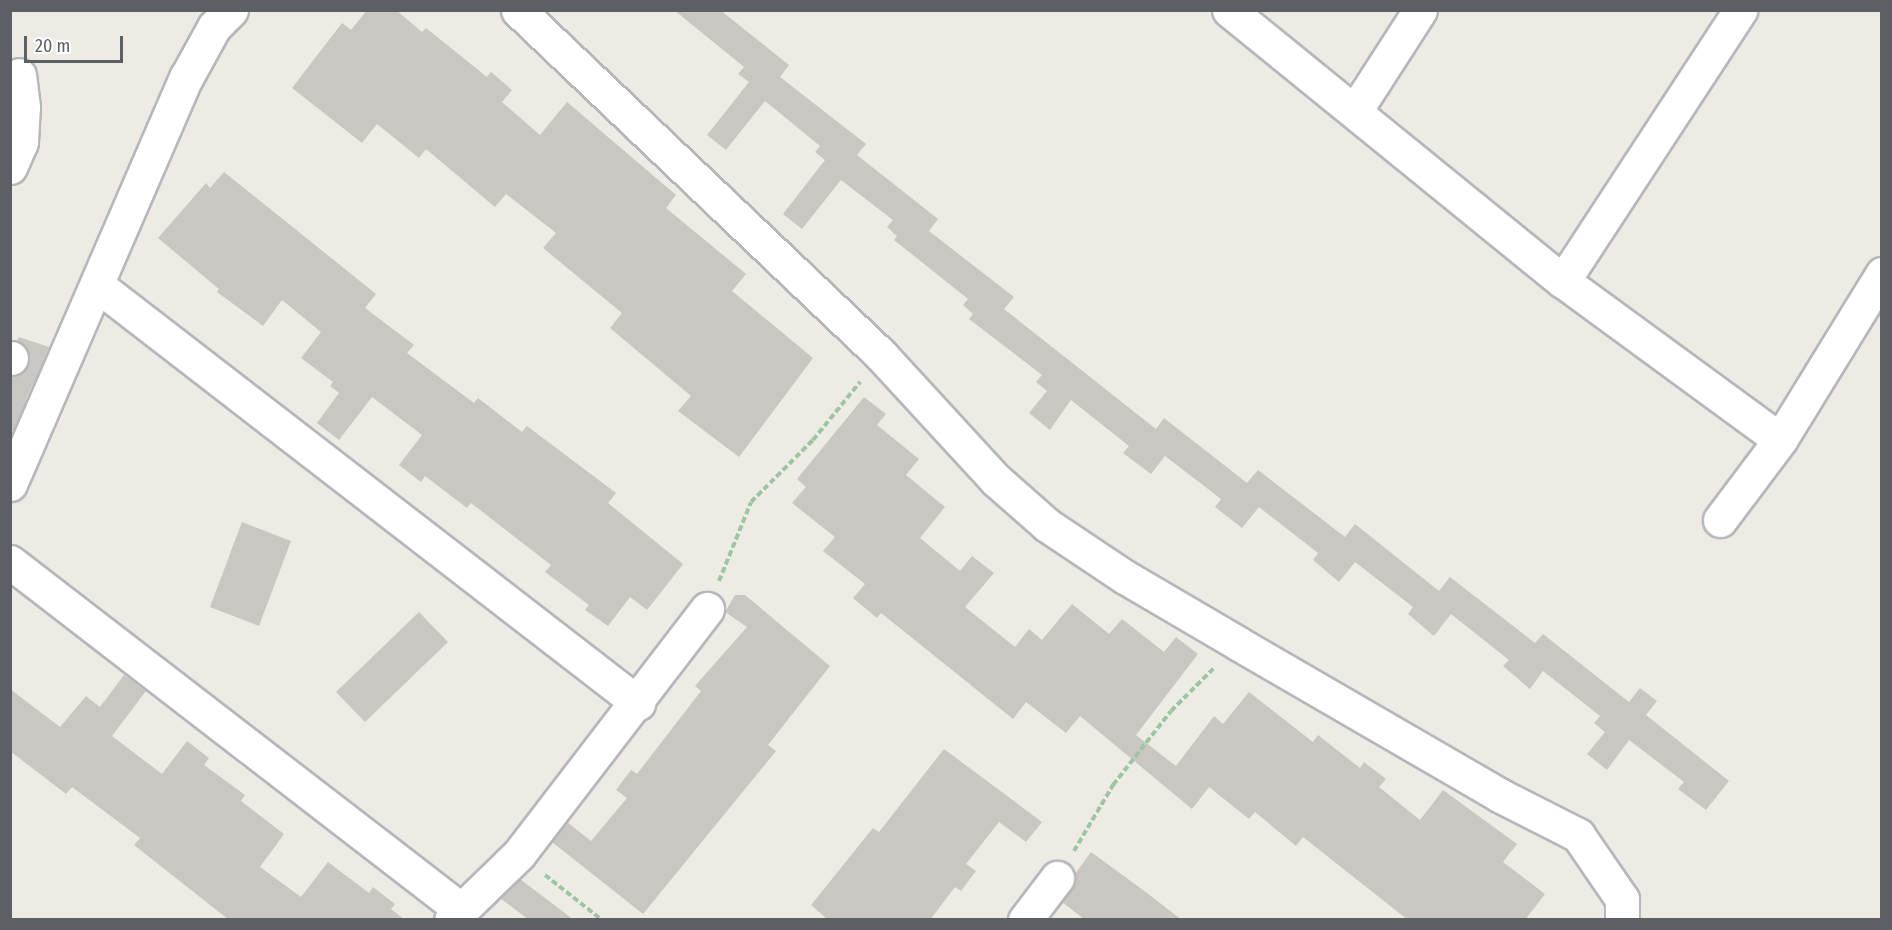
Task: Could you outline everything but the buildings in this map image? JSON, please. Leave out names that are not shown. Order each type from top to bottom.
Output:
[{"type":"street","points":[[10,484],[52,373],[98,285],[186,78],[214,27],[231,10]]},
{"type":"street","points":[[518,10],[881,355],[996,480],[1047,525],[1125,577],[1239,644],[1499,795],[1578,835],[1622,909]]},
{"type":"street","points":[[1229,10],[1563,281],[1780,441]]},
{"type":"street","points":[[1355,111],[1420,10]]},
{"type":"street","points":[[1563,281],[1740,10]]},
{"type":"street","points":[[10,167],[21,142],[23,107],[19,75]]},
{"type":"street","points":[[1720,520],[1780,441],[1881,273]]},
{"type":"street","points":[[98,285],[638,703]]},
{"type":"street","points":[[10,562],[455,914],[519,854],[638,703],[707,609]]},
{"type":"street","points":[[1025,920],[1057,878]]},
{"type":"path","points":[[707,609],[751,502],[813,440],[881,355]]},
{"type":"path","points":[[1057,878],[1113,785],[1170,711],[1239,644]]},
{"type":"path","points":[[519,854],[602,920]]},
{"type":"tunnel","points":[[11,358],[46,372]]},
{"type":"tunnel","points":[[10,411],[30,418]]}]
